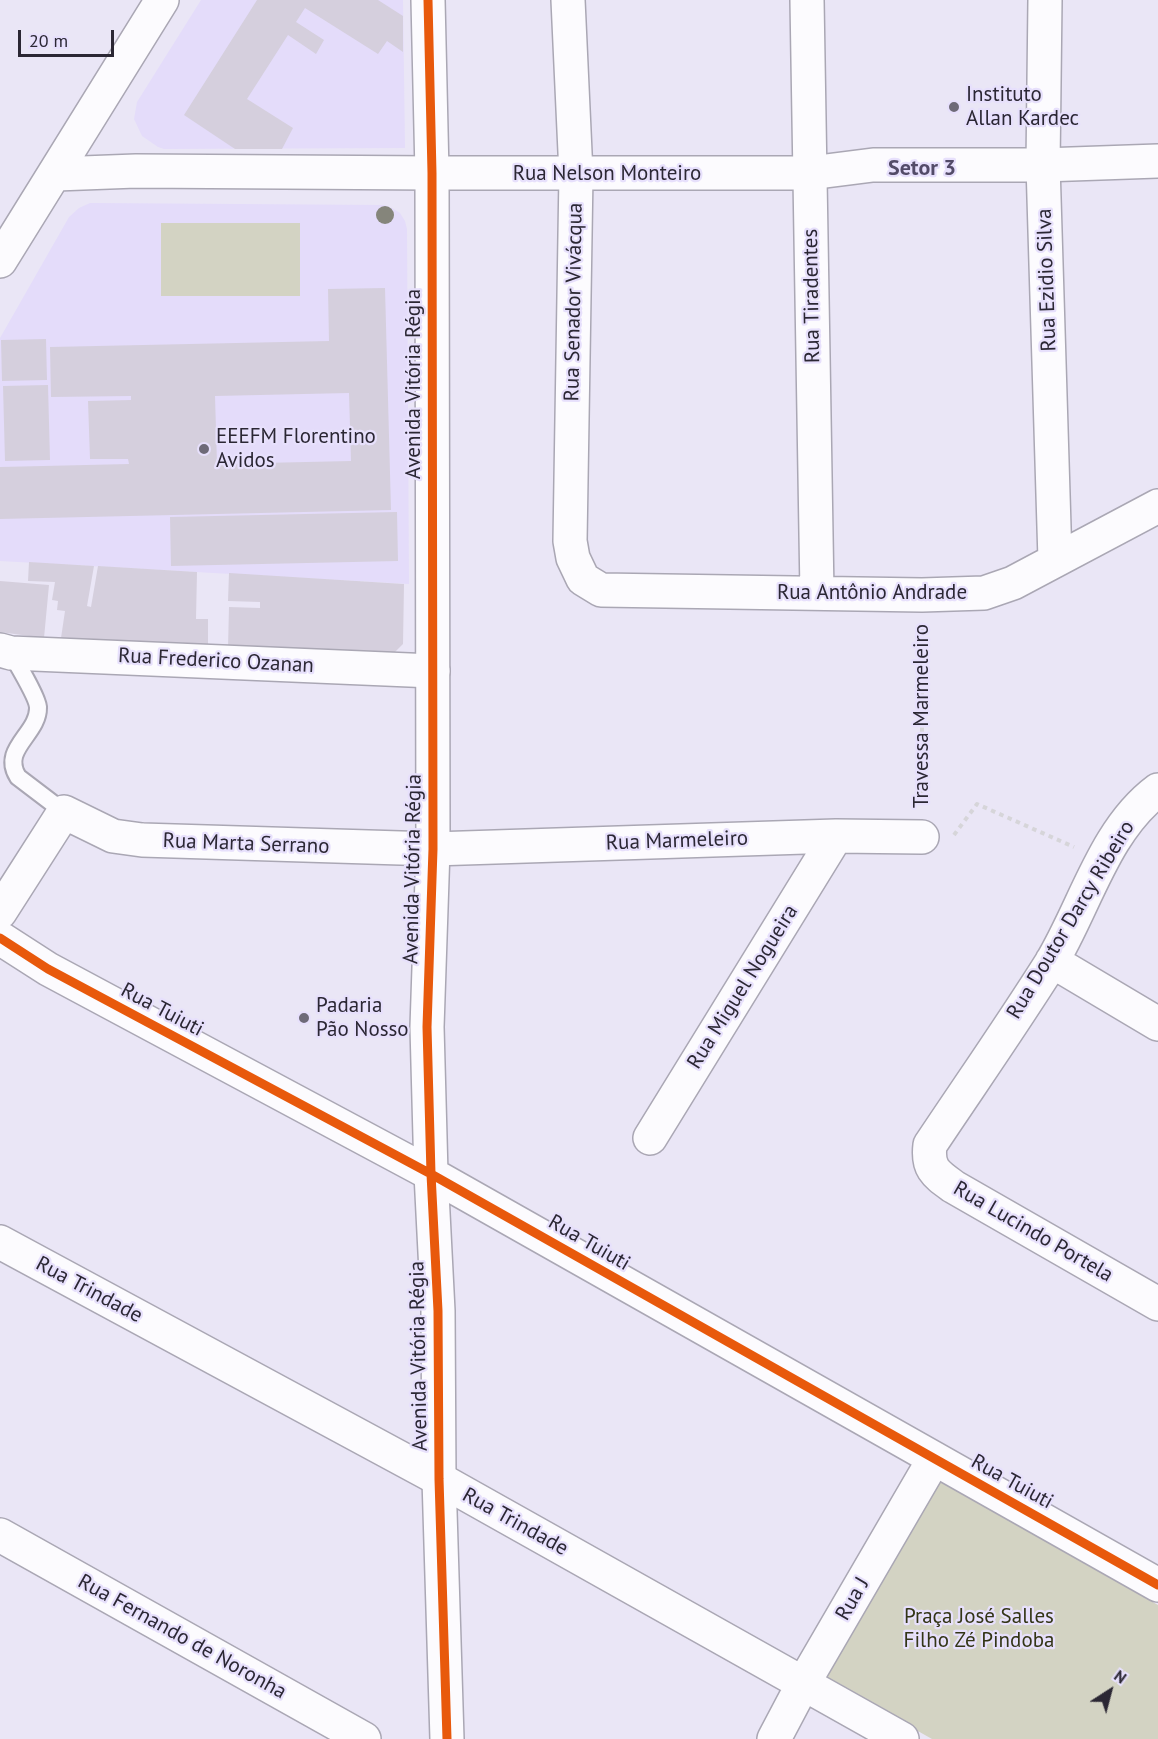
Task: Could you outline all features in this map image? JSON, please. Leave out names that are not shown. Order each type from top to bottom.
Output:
[{"type":"street","points":[[3,251],[56,174],[162,0]]},
{"type":"street","name":"Avenida Vitória Régia","points":[[428,0],[432,174],[433,849],[427,1027],[438,1311],[439,1479],[447,1739]]},
{"type":"street","name":"Rua Senador Vivácqua","points":[[568,0],[576,174],[570,541],[573,558],[583,579],[601,590]]},
{"type":"street","name":"Rua Tiradentes","points":[[807,0],[817,593]]},
{"type":"street","name":"Rua Ezidio Silva","points":[[1045,0],[1043,165],[1055,560]]},
{"type":"street","name":"Rua Nelson Monteiro","points":[[56,174],[136,171],[432,174],[810,173],[873,165],[1043,165],[1158,161]]},
{"type":"street","name":"Rua Antônio Andrade","points":[[601,590],[922,595],[984,593],[1013,583],[1158,506]]},
{"type":"street","name":"Rua Frederico Ozanan","points":[[5,652],[433,671]]},
{"type":"street","name":"Rua Doutor Darcy Ribeiro","points":[[930,1145],[1052,961],[1103,860],[1126,822],[1158,790]]},
{"type":"street","points":[[0,912],[64,812]]},
{"type":"street","name":"Rua Marta Serrano","points":[[64,812],[113,836],[142,840],[433,849]]},
{"type":"street","name":"Rua Marmeleiro","points":[[433,849],[836,836],[922,837]]},
{"type":"street","name":"Rua Miguel Nogueira","points":[[650,1137],[836,836]]},
{"type":"street","name":"Rua Tuiuti","points":[[0,938],[48,969],[431,1174],[1158,1585]]},
{"type":"street","points":[[1052,961],[1158,1024]]},
{"type":"street","name":"Rua Lucindo Portela","points":[[930,1145],[928,1160],[938,1175],[954,1187],[1158,1304]]},
{"type":"street","name":"Rua Trindade","points":[[0,1242],[439,1479],[902,1739]]},
{"type":"street","name":"Rua J","points":[[774,1739],[803,1684],[934,1459]]},
{"type":"street","name":"Rua Fernando de Noronha","points":[[0,1535],[364,1739]]},
{"type":"lane","points":[[5,652],[38,704],[37,719],[15,752],[12,761],[14,770],[18,777],[64,812]]},
{"type":"path","points":[[922,837],[956,835],[977,804],[1103,860]]},
{"type":"shaded area","points":[[201,0],[403,0],[405,148],[164,149],[142,136],[134,119],[137,102]]},
{"type":"shaded area","name":"EEEFM Florentino Avidos","points":[[90,203],[384,205],[400,213],[407,229],[409,584],[0,561],[0,338],[69,217],[79,208]]},
{"type":"green space","points":[[161,223],[300,223],[300,296],[161,296]]},
{"type":"green space","name":"Praça José Salles Filho Zé Pindoba","points":[[937,1480],[1158,1605],[1158,1739],[932,1739],[824,1678]]},
{"type":"building","points":[[257,0],[378,0],[403,16],[403,52],[387,41],[378,54],[305,8],[296,22],[324,40],[316,54],[288,35],[247,99],[293,128],[282,149],[235,149],[184,115]]},
{"type":"building","points":[[385,288],[391,510],[0,519],[0,467],[129,464],[128,459],[90,459],[88,401],[131,400],[131,396],[51,397],[50,347],[329,341],[328,289]],"holes":[[[349,393],[351,461],[217,464],[215,396]]]},
{"type":"building","points":[[46,339],[47,380],[2,381],[1,340]]},
{"type":"building","points":[[48,385],[50,460],[5,461],[3,386]]},
{"type":"building","points":[[397,512],[398,561],[171,566],[170,517]]},
{"type":"building","points":[[29,562],[94,566],[87,606],[91,607],[98,566],[197,572],[196,619],[208,619],[208,646],[85,643],[61,638],[65,611],[57,610],[58,601],[52,600],[55,582],[28,581]]},
{"type":"building","points":[[229,573],[404,584],[403,644],[395,652],[228,648],[229,607],[260,608],[260,602],[228,601]]},
{"type":"building","points":[[0,581],[49,585],[44,638],[0,632]]},
{"type":"cycle path","points":[[428,0],[432,173],[433,849],[427,1027],[438,1311],[439,1479],[447,1739]]},
{"type":"cycle path","points":[[0,938],[48,969],[431,1174],[1158,1585]]},
{"type":"place","name":"Instituto Allan Kardec","points":[[954,107]]},
{"type":"place","name":"EEEFM Florentino Avidos","points":[[204,449]]},
{"type":"place","name":"Padaria Pão Nosso","points":[[304,1018]]},
{"type":"district","name":"Setor 3","points":[[922,169]]}]
